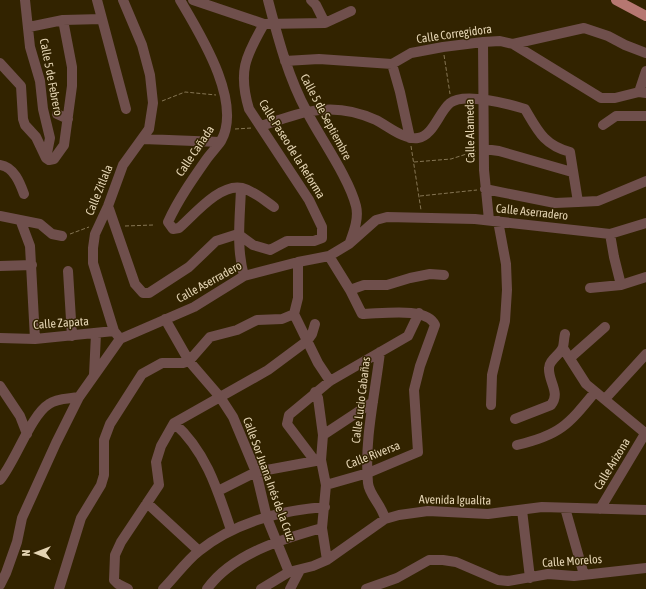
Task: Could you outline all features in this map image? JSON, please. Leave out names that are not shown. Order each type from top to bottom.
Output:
[{"type":"main road","points":[[616,0],[646,16]]},
{"type":"street","name":"Calle 5 de Febrero","points":[[25,0],[30,48],[40,81],[43,109],[50,138],[46,158]]},
{"type":"street","points":[[97,0],[126,109]]},
{"type":"street","name":"Calle Zitlala","points":[[117,335],[93,263],[93,248],[98,225],[108,206],[123,164],[143,139],[151,122],[153,104],[150,75],[142,45],[123,0]]},
{"type":"street","name":"Calle Cañada","points":[[180,0],[211,57],[224,95],[227,111],[226,129],[220,142],[186,188],[168,222],[170,227],[173,229],[178,228],[218,193],[231,188],[242,188]]},
{"type":"street","points":[[193,0],[269,25],[325,23],[352,11]]},
{"type":"street","name":"Calle 5 de Septiembre","points":[[268,0],[269,25],[306,111],[351,190],[356,208],[356,222],[349,244]]},
{"type":"street","points":[[311,0],[316,5],[325,23]]},
{"type":"street","points":[[29,27],[64,20],[102,19]]},
{"type":"street","points":[[0,63],[21,86],[23,120],[36,137],[46,158],[49,160],[54,159],[64,145],[68,119],[72,67],[64,20]]},
{"type":"street","name":"Calle Paseo de la Reforma","points":[[238,234],[253,245],[265,250],[270,250],[288,241],[319,240],[322,238],[322,227],[309,200],[250,109],[244,92],[244,66],[250,52],[269,25]]},
{"type":"street","name":"Calle Corregidora","points":[[392,64],[411,53],[443,47],[500,41],[513,44],[584,28],[608,36],[625,46],[646,53]]},
{"type":"street","name":"Calle Alameda","points":[[482,42],[485,189],[506,264],[507,290],[505,321],[492,375],[491,405]]},
{"type":"street","points":[[513,44],[601,98],[615,98],[643,92],[646,71]]},
{"type":"street","points":[[285,61],[319,59],[392,64],[410,138]]},
{"type":"street","points":[[261,126],[306,111],[320,109],[348,111],[360,114],[410,138],[419,138],[428,133],[451,102],[470,98],[525,109],[547,142],[559,149],[570,152],[578,202]]},
{"type":"street","points":[[57,114],[68,119]]},
{"type":"street","points":[[603,125],[616,116],[646,116]]},
{"type":"street","points":[[143,139],[220,142]]},
{"type":"street","points":[[484,149],[499,151],[572,172]]},
{"type":"street","points":[[0,165],[4,166],[13,173],[24,194]]},
{"type":"street","points":[[485,189],[555,203],[578,202],[598,201],[646,181]]},
{"type":"street","points":[[244,276],[240,263],[238,234],[242,188],[254,193],[274,207]]},
{"type":"street","points":[[108,206],[116,226],[134,284],[142,292],[149,293],[190,267],[216,241],[238,234]]},
{"type":"street","points":[[0,216],[20,222],[40,224],[52,234],[62,236]]},
{"type":"street","name":"Calle Aserradero","points":[[117,335],[165,319],[194,307],[244,276],[298,262],[329,256],[349,244],[376,220],[387,217],[494,220],[610,234],[646,223]]},
{"type":"street","points":[[20,222],[30,246],[35,339]]},
{"type":"street","points":[[610,234],[621,285]]},
{"type":"street","points":[[327,560],[322,528],[326,485],[318,461],[288,424],[287,419],[315,392],[330,381],[408,336],[419,313],[362,314],[350,290],[329,256]]},
{"type":"street","points":[[298,262],[298,298],[294,314],[307,341],[330,381]]},
{"type":"street","points":[[0,266],[32,265]]},
{"type":"street","points":[[68,272],[72,336]]},
{"type":"street","points":[[350,290],[364,285],[387,285],[430,274],[444,275]]},
{"type":"street","points":[[590,288],[621,285],[646,277]]},
{"type":"street","name":"Calle Riversa","points":[[326,485],[368,473],[418,452],[414,390],[420,366],[435,325],[429,317],[419,313]]},
{"type":"street","points":[[59,589],[81,518],[101,485],[104,475],[104,440],[110,424],[142,374],[162,363],[183,363],[189,361],[210,337],[237,330],[258,320],[282,319],[294,314]]},
{"type":"street","name":"Calle Sor Juana Inés de la Cruz","points":[[165,319],[189,361],[220,397],[233,417],[256,472],[267,518],[278,543],[294,571]]},
{"type":"street","points":[[128,589],[118,584],[114,580],[115,555],[121,542],[159,485],[156,462],[161,446],[174,423],[268,370],[307,341],[312,334],[315,324]]},
{"type":"street","points":[[570,358],[605,328]]},
{"type":"street","points":[[94,376],[96,334]]},
{"type":"street","name":"Calle Zapata","points":[[0,338],[35,339],[96,334],[117,335]]},
{"type":"street","points":[[514,419],[551,405],[555,400],[556,394],[548,369],[550,364],[563,348],[565,334]]},
{"type":"street","points":[[0,585],[17,542],[22,518],[30,499],[80,397],[94,376],[117,335]]},
{"type":"street","points":[[563,348],[586,384],[646,433]]},
{"type":"street","name":"Calle Lucio Cabañas","points":[[380,352],[373,402],[368,485],[373,497],[380,505],[385,519]]},
{"type":"street","points":[[605,400],[646,354]]},
{"type":"street","points":[[0,386],[20,416],[27,434]]},
{"type":"street","points":[[315,392],[318,398],[323,435],[318,461]]},
{"type":"street","points":[[517,445],[554,434],[571,421],[595,392]]},
{"type":"street","points":[[0,480],[12,462],[38,414],[49,404],[57,400],[80,397]]},
{"type":"street","points":[[323,435],[373,402]]},
{"type":"street","points":[[174,423],[185,433],[197,448],[218,491],[231,530]]},
{"type":"street","name":"Calle Arizona","points":[[600,509],[646,433]]},
{"type":"street","points":[[218,491],[256,472],[318,461]]},
{"type":"street","points":[[147,503],[198,551]]},
{"type":"street","points":[[163,589],[198,551],[231,530],[283,512],[325,507]]},
{"type":"street","name":"Avenida Igualita","points":[[261,589],[294,571],[327,560],[385,519],[413,512],[488,514],[542,507],[646,510]]},
{"type":"street","points":[[565,508],[584,574]]},
{"type":"street","points":[[522,510],[530,578]]},
{"type":"street","points":[[206,589],[213,580],[235,563],[278,543],[322,528]]},
{"type":"street","name":"Calle Morelos","points":[[366,589],[397,578],[429,560],[456,562],[497,584],[548,574],[584,574],[646,568]]},
{"type":"street","points":[[290,589],[294,571]]},
{"type":"path","points":[[443,47],[451,102]]},
{"type":"path","points":[[153,104],[185,92],[224,95]]},
{"type":"path","points":[[226,129],[247,129],[261,126]]},
{"type":"path","points":[[410,138],[420,196],[422,218]]},
{"type":"path","points":[[414,162],[451,160],[484,149]]},
{"type":"path","points":[[420,196],[485,189]]},
{"type":"path","points":[[62,236],[73,234],[83,228],[98,225]]},
{"type":"path","points":[[116,226],[153,225]]}]
